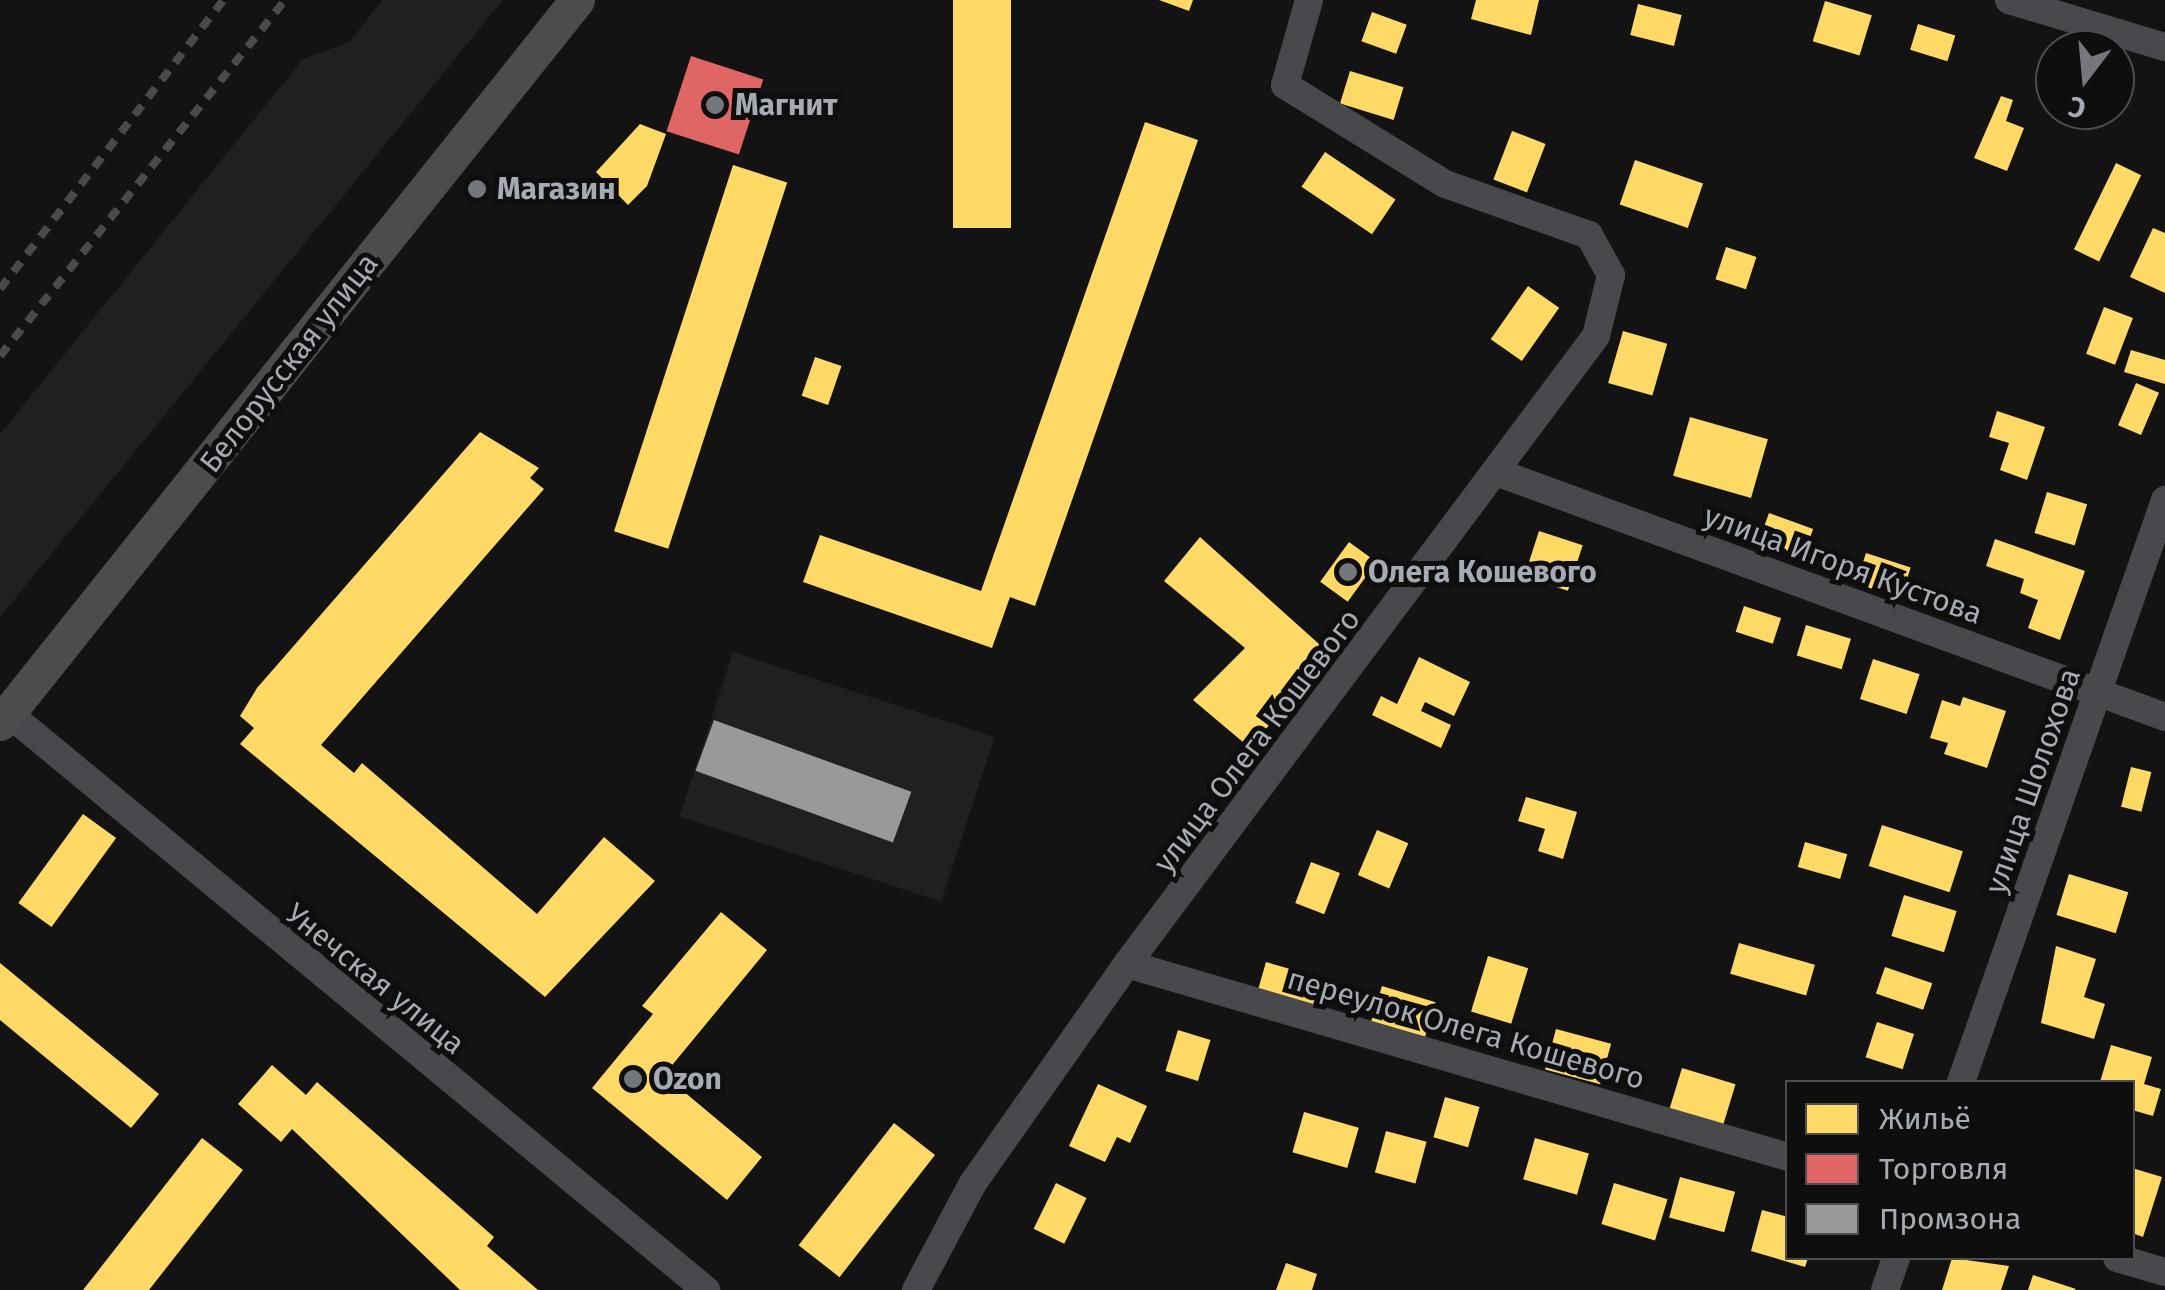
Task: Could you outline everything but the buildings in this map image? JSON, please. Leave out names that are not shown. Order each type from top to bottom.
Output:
[{"type":"main road","name":"Белорусская улица","points":[[4,718],[576,0]]},
{"type":"street","name":"улица Олега Кошевого","points":[[916,1290],[973,1184],[1127,964],[1498,473],[1596,336],[1610,276],[1605,252],[1589,235],[1445,184],[1285,85],[1309,0]]},
{"type":"street","points":[[2009,0],[2165,46]]},
{"type":"street","name":"улица Игоря Кустова","points":[[1498,473],[2165,717]]},
{"type":"street","name":"улица Шолохова","points":[[1962,1080],[2165,500]]},
{"type":"street","name":"Унечская улица","points":[[4,718],[706,1290]]},
{"type":"street","name":"переулок Олега Кошевого","points":[[1127,964],[1785,1156]]},
{"type":"street","points":[[1886,1290],[1895,1260]]},
{"type":"street","points":[[2124,1260],[2165,1272]]},
{"type":"shaded area","points":[[382,0],[503,0],[0,617],[0,434],[303,59],[350,42]]},
{"type":"shaded area","points":[[733,652],[995,737],[941,902],[680,817]]},
{"type":"railway","points":[[0,289],[223,0]]},
{"type":"railway","points":[[0,356],[285,0]]},
{"type":"place","name":"Магнит","points":[[715,105]]},
{"type":"place","name":"Магазин","points":[[477,189]]},
{"type":"place","name":"Олега Кошевого","points":[[1348,572]]},
{"type":"place","name":"Ozon","points":[[633,1079]]}]
